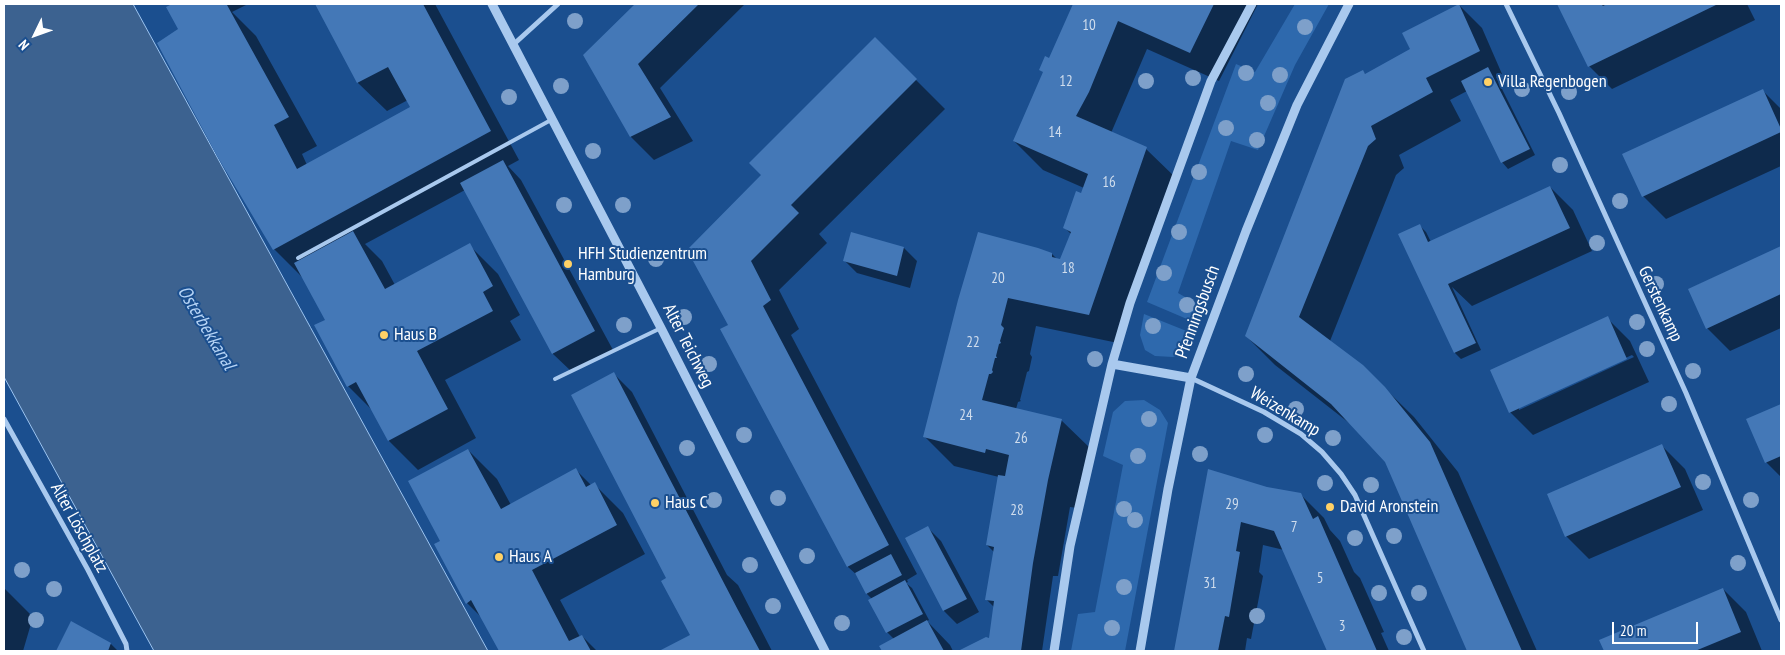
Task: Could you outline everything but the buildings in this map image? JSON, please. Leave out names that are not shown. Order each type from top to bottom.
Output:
[{"type":"street","name":"Alter Teichweg","points":[[492,4],[554,119],[826,651]]},
{"type":"street","points":[[514,44],[558,4]]},
{"type":"street","points":[[1054,651],[1070,546],[1112,364],[1130,303],[1211,81],[1252,4]]},
{"type":"street","name":"Pfenningsbusch","points":[[1140,651],[1168,489],[1191,378],[1246,231],[1297,105],[1348,4]]},
{"type":"street","name":"Gerstenkamp","points":[[1506,4],[1559,113],[1686,393],[1781,620]]},
{"type":"street","points":[[1112,364],[1191,378]]},
{"type":"street","name":"Weizenkamp","points":[[1191,378],[1264,412],[1301,434],[1322,452],[1341,474],[1355,495],[1424,651]]},
{"type":"street","name":"Alter Löschplatz","points":[[4,419],[88,570],[126,644],[127,651]]},
{"type":"lane","points":[[298,258],[554,119]]},
{"type":"lane","points":[[555,379],[661,328]]},
{"type":"shaded area","points":[[1295,4],[1329,4],[1295,65],[1258,150],[1231,141],[1178,293],[1199,305],[1194,322],[1147,302],[1236,64],[1255,72]]},
{"type":"shaded area","points":[[1144,314],[1189,332],[1182,354],[1173,357],[1155,356],[1145,350],[1140,335]]},
{"type":"shaded area","points":[[1144,400],[1160,410],[1168,423],[1125,651],[1071,651],[1078,614],[1095,612],[1123,465],[1103,456],[1113,412],[1125,401]]},
{"type":"water","name":"Osterbekkanal","points":[[4,4],[133,4],[488,651],[154,651],[4,377]]},
{"type":"place","name":"Villa Regenbogen","points":[[1488,82]]},
{"type":"place","name":"HFH Studienzentrum Hamburg","points":[[568,264]]},
{"type":"place","name":"Haus B","points":[[384,335]]},
{"type":"place","name":"Haus C","points":[[655,503]]},
{"type":"place","name":"David Aronstein","points":[[1330,507]]},
{"type":"place","name":"Haus A","points":[[499,557]]}]
